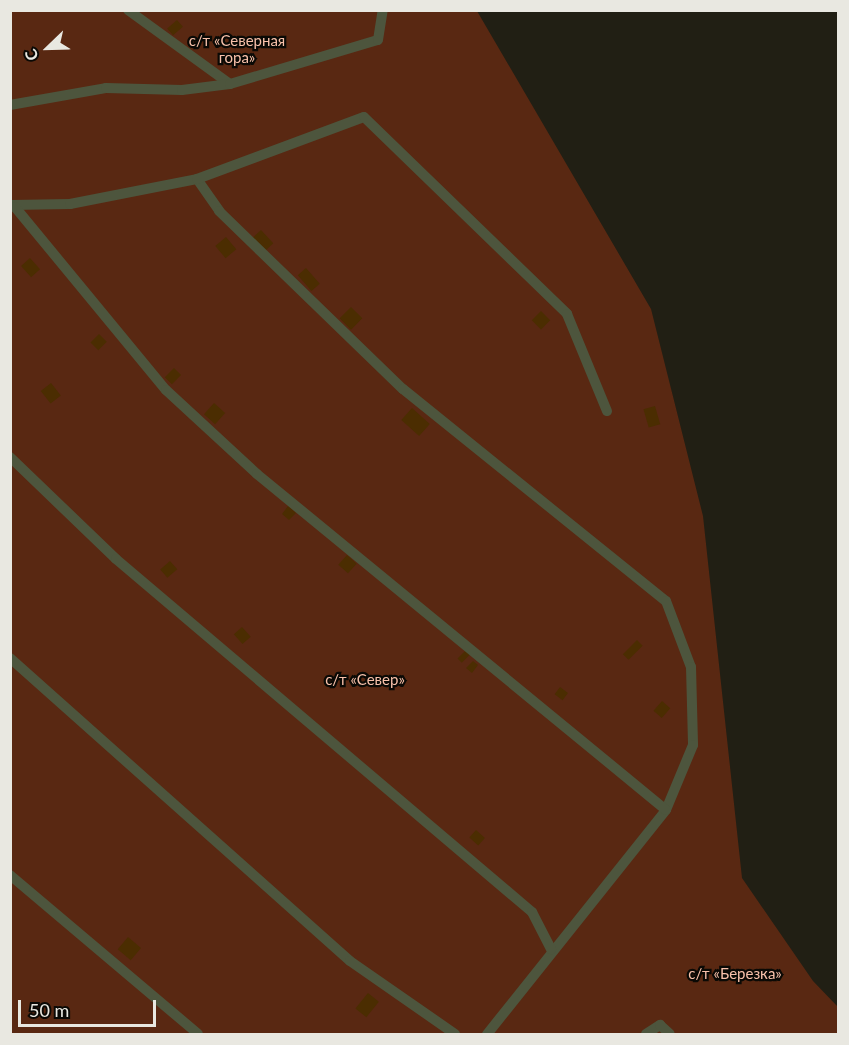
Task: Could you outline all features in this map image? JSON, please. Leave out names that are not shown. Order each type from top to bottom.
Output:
[{"type":"lane","points":[[128,10],[230,84]]},
{"type":"lane","points":[[11,105],[106,88],[182,90],[230,84],[378,40],[383,10]]},
{"type":"lane","points":[[13,206],[70,204],[197,179],[364,117],[567,314],[607,411]]},
{"type":"lane","points":[[197,179],[219,211],[403,389],[666,601],[691,667],[693,746],[666,810],[551,949],[487,1035]]},
{"type":"lane","points":[[13,206],[166,390],[257,474],[666,810]]},
{"type":"lane","points":[[10,457],[116,559],[532,912],[551,949]]},
{"type":"lane","points":[[10,658],[350,961],[455,1035]]},
{"type":"lane","points":[[10,875],[198,1035]]},
{"type":"lane","points":[[646,1035],[660,1025],[670,1035]]},
{"type":"green space","name":"с/т «Север»","points":[[10,11],[477,11],[651,309],[703,516],[742,878],[813,981],[838,1007],[838,1034],[11,1034]]},
{"type":"building","points":[[177,20],[183,27],[173,35],[167,29]]},
{"type":"building","points":[[261,230],[273,243],[265,251],[253,238]]},
{"type":"building","points":[[226,237],[236,249],[226,258],[215,246]]},
{"type":"building","points":[[30,258],[40,269],[31,277],[21,266]]},
{"type":"building","points":[[306,268],[320,284],[311,291],[298,275]]},
{"type":"building","points":[[351,307],[362,318],[351,330],[340,318]]},
{"type":"building","points":[[541,311],[550,320],[541,329],[532,320]]},
{"type":"building","points":[[99,334],[107,342],[98,350],[91,342]]},
{"type":"building","points":[[174,368],[181,375],[172,384],[165,377]]},
{"type":"building","points":[[51,383],[61,396],[51,404],[41,391]]},
{"type":"building","points":[[214,403],[225,413],[215,424],[204,414]]},
{"type":"building","points":[[655,406],[660,424],[649,428],[643,409]]},
{"type":"building","points":[[412,408],[430,424],[419,436],[401,420]]},
{"type":"building","points":[[288,506],[296,513],[289,520],[282,514]]},
{"type":"building","points":[[347,555],[357,564],[348,573],[338,565]]},
{"type":"building","points":[[170,561],[177,569],[167,578],[160,570]]},
{"type":"building","points":[[242,627],[251,637],[243,644],[234,634]]},
{"type":"building","points":[[637,640],[643,646],[629,660],[623,654]]},
{"type":"building","points":[[466,650],[470,654],[462,663],[458,658]]},
{"type":"building","points":[[473,661],[478,665],[472,673],[466,668]]},
{"type":"building","points":[[560,687],[568,693],[563,700],[555,694]]},
{"type":"building","points":[[662,701],[670,708],[662,718],[653,711]]},
{"type":"building","points":[[476,830],[485,838],[478,845],[469,837]]},
{"type":"building","points":[[128,937],[141,948],[131,960],[118,949]]},
{"type":"building","points":[[368,993],[379,1002],[366,1017],[355,1009]]},
{"type":"park label","name":"с/т «Северная гора»","points":[[237,48]]},
{"type":"park label","name":"с/т «Березка»","points":[[735,974]]}]
